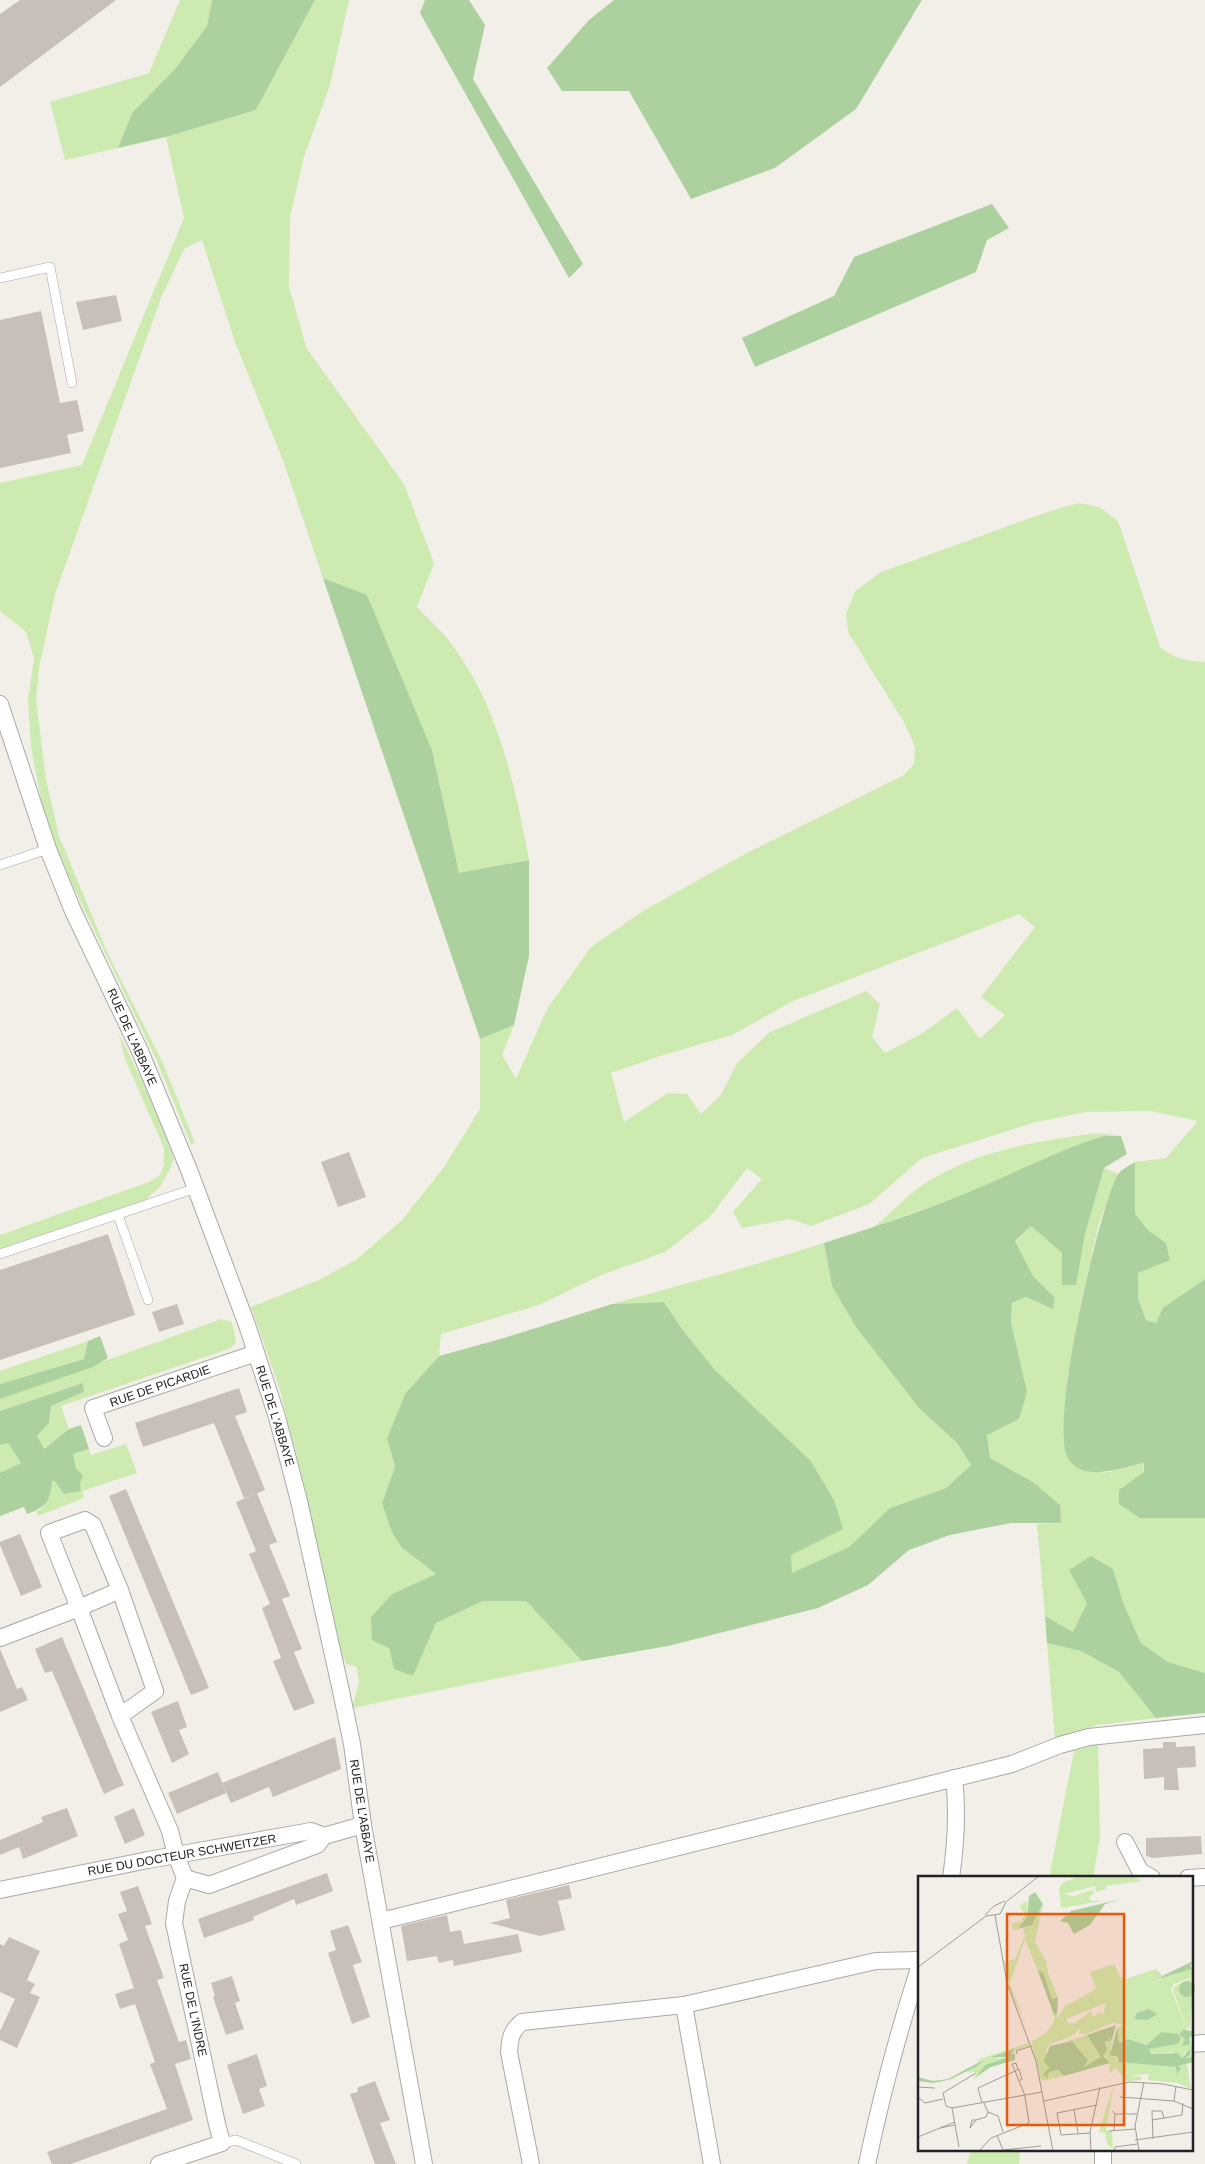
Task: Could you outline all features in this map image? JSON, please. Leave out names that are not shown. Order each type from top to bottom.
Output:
[{"type":"street","name":"RUE DE L'ABBAYE","points":[[0,704],[48,849],[73,911],[140,1052],[196,1188],[256,1353],[277,1417],[299,1501],[352,1744],[363,1825],[424,2164]]},
{"type":"street","name":"RUE DE PICARDIE","points":[[104,1438],[94,1408],[256,1353]]},
{"type":"street","points":[[120,1716],[155,1691],[120,1590],[93,1525],[85,1520],[49,1533],[120,1716],[170,1831],[176,1855],[185,1878],[209,1885],[317,1845],[324,1836]]},
{"type":"street","points":[[0,1638],[120,1590]]},
{"type":"street","points":[[380,1921],[1012,1764],[1060,1745],[1089,1737],[1205,1725]]},
{"type":"street","points":[[951,1876],[956,1843],[957,1810],[954,1778]]},
{"type":"street","name":"RUE DU DOCTEUR SCHWEITZER","points":[[0,1890],[176,1855],[311,1831],[324,1836],[363,1825]]},
{"type":"street","points":[[1126,1842],[1140,1871],[1149,1876]]},
{"type":"street","points":[[1192,1878],[1205,1877]]},
{"type":"street","name":"RUE DE L'INDRE","points":[[185,1878],[176,1902],[174,1923],[222,2143]]},
{"type":"street","points":[[531,2164],[509,2052],[510,2036],[522,2022],[684,2005],[876,1961],[918,1960]]},
{"type":"street","points":[[867,2164],[896,2040],[918,1971]]},
{"type":"street","points":[[684,2005],[712,2164]]},
{"type":"street","points":[[1192,2044],[1205,2043]]},
{"type":"street","points":[[160,2164],[222,2143]]},
{"type":"lane","points":[[0,278],[50,267],[72,383]]},
{"type":"lane","points":[[0,865],[48,849]]},
{"type":"lane","points":[[0,1254],[196,1188]]},
{"type":"lane","points":[[118,1214],[148,1300]]},
{"type":"lane","points":[[222,2143],[236,2140],[296,2164]]},
{"type":"green space","points":[[180,0],[212,0],[207,26],[175,69],[132,113],[118,148],[65,160],[50,102],[149,73]]},
{"type":"green space","points":[[212,0],[315,0],[256,110],[166,137],[118,148],[132,113],[175,69],[207,26]]},
{"type":"green space","points":[[315,0],[349,0],[330,85],[304,157],[290,217],[289,287],[307,349],[404,484],[434,563],[417,607],[453,646],[469,670],[494,721],[511,776],[529,860],[459,874],[432,750],[367,596],[323,578],[284,463],[235,342],[202,240],[184,249],[161,298],[55,594],[39,668],[36,700],[46,779],[59,836],[108,954],[163,1063],[195,1143],[191,1144],[156,1059],[61,861],[43,811],[31,746],[28,699],[34,658],[26,632],[0,611],[0,483],[82,465],[184,218],[166,137],[256,110]]},
{"type":"green space","points":[[425,0],[469,0],[485,25],[473,79],[583,264],[569,278],[420,13]]},
{"type":"green space","points":[[614,0],[922,0],[856,109],[775,168],[691,199],[629,91],[562,91],[547,68],[589,20]]},
{"type":"green space","points":[[992,204],[1009,228],[987,240],[976,272],[755,367],[742,338],[834,296],[854,257]]},
{"type":"green space","points":[[1079,503],[1099,507],[1118,521],[1160,647],[1181,659],[1205,662],[1205,1279],[1184,1293],[1156,1323],[1146,1320],[1138,1298],[1138,1273],[1170,1259],[1166,1243],[1148,1230],[1135,1214],[1135,1162],[1166,1158],[1198,1121],[1150,1111],[1086,1112],[1036,1122],[922,1158],[869,1204],[811,1226],[790,1219],[742,1228],[733,1212],[762,1179],[747,1168],[710,1217],[665,1252],[599,1276],[539,1305],[441,1334],[439,1356],[405,1394],[387,1438],[395,1467],[382,1503],[401,1547],[436,1574],[392,1594],[389,1648],[394,1669],[413,1675],[436,1623],[483,1601],[526,1601],[582,1661],[352,1708],[359,1683],[357,1667],[347,1664],[341,1655],[306,1492],[279,1387],[251,1307],[319,1280],[357,1259],[402,1220],[444,1167],[480,1109],[480,1039],[514,1025],[502,1055],[516,1079],[547,1009],[591,947],[643,911],[741,856],[904,775],[914,764],[915,747],[905,724],[848,632],[846,614],[855,591],[881,572],[1050,511]],"holes":[[[1019,914],[1035,927],[981,997],[1005,1015],[980,1039],[957,1008],[923,1033],[885,1053],[872,1037],[880,1004],[866,991],[770,1032],[737,1063],[721,1095],[701,1114],[687,1094],[668,1093],[624,1122],[611,1073],[660,1056],[732,1035],[793,1001]]]},
{"type":"green space","points":[[323,578],[367,595],[432,750],[459,873],[529,860],[529,956],[514,1025],[480,1039]]},
{"type":"green space","points":[[119,1034],[147,1091],[174,1158],[169,1171],[160,1187],[144,1201],[0,1249],[0,1235],[149,1182],[160,1175],[164,1165],[164,1148],[125,1059]]},
{"type":"green space","points":[[1096,1133],[1121,1136],[1104,1136],[963,1195],[874,1227],[927,1182],[967,1162],[1009,1148]]},
{"type":"green space","points":[[1104,1136],[1121,1136],[1127,1154],[1104,1168],[1085,1234],[1076,1285],[1062,1285],[1062,1253],[1031,1226],[1015,1241],[1033,1276],[1055,1298],[1053,1309],[1026,1297],[1012,1303],[1011,1323],[1027,1392],[1019,1419],[987,1435],[990,1458],[1033,1482],[1060,1505],[1061,1523],[1011,1523],[950,1535],[909,1550],[868,1585],[818,1608],[668,1646],[582,1661],[526,1601],[483,1601],[436,1623],[413,1676],[394,1669],[389,1648],[372,1640],[371,1617],[392,1594],[436,1574],[401,1547],[391,1530],[382,1503],[395,1467],[387,1438],[405,1394],[439,1356],[612,1304],[664,1302],[682,1329],[715,1370],[811,1461],[834,1500],[843,1529],[791,1555],[792,1573],[849,1547],[890,1508],[946,1488],[971,1465],[957,1443],[919,1408],[856,1327],[832,1286],[824,1243],[945,1202],[1050,1156]]},
{"type":"green space","points":[[1135,1162],[1135,1214],[1148,1230],[1166,1243],[1170,1260],[1138,1273],[1138,1298],[1146,1320],[1156,1323],[1163,1308],[1205,1279],[1205,1518],[1140,1518],[1119,1504],[1119,1490],[1144,1472],[1144,1463],[1105,1472],[1085,1471],[1076,1467],[1069,1460],[1064,1441],[1065,1409],[1070,1367],[1078,1321],[1098,1232],[1118,1174]]},
{"type":"green space","points":[[1104,1168],[1118,1174],[1099,1223],[1081,1302],[1067,1383],[1104,1473],[1144,1463],[1140,1518],[1205,1518],[1205,1673],[1168,1662],[1141,1643],[1124,1605],[1113,1569],[1087,1603],[1073,1632],[1045,1616],[1037,1524],[1061,1523],[1033,1482],[990,1458],[987,1434],[1019,1419],[1017,1356],[1011,1323],[1012,1303],[1026,1297],[1053,1309],[1055,1298],[1033,1276],[1015,1242],[1031,1226],[1062,1253],[1075,1285],[1085,1234]]},
{"type":"green space","points":[[824,1243],[832,1286],[919,1408],[957,1443],[971,1465],[946,1488],[890,1508],[849,1547],[791,1574],[791,1555],[834,1500],[811,1461],[715,1370],[682,1329],[664,1302],[612,1304],[743,1268]]},
{"type":"green space","points":[[221,1319],[232,1322],[236,1342],[231,1348],[61,1406],[69,1429],[43,1449],[37,1436],[49,1423],[51,1406],[84,1392],[83,1383],[0,1411],[0,1399]]},
{"type":"green space","points":[[100,1336],[108,1358],[93,1367],[0,1399],[0,1384],[84,1359],[88,1341]]},
{"type":"green space","points":[[88,1341],[84,1359],[0,1384],[0,1371]]},
{"type":"green space","points":[[83,1383],[84,1392],[51,1406],[49,1423],[37,1436],[44,1449],[69,1429],[81,1425],[89,1449],[73,1454],[76,1469],[83,1475],[80,1484],[81,1491],[64,1494],[55,1481],[52,1481],[48,1499],[39,1509],[27,1514],[24,1507],[0,1516],[0,1473],[21,1463],[8,1443],[0,1445],[0,1411]]},
{"type":"green space","points":[[8,1443],[21,1463],[0,1473],[0,1445]]},
{"type":"green space","points":[[126,1444],[137,1473],[82,1491],[84,1498],[38,1516],[36,1511],[43,1508],[51,1481],[76,1469],[73,1454],[89,1449],[91,1455]]},
{"type":"green space","points":[[1091,1556],[1113,1569],[1124,1605],[1141,1643],[1168,1662],[1205,1673],[1205,1713],[1156,1718],[1119,1672],[1081,1651],[1047,1643],[1045,1616],[1073,1632],[1087,1603],[1069,1570]]},
{"type":"green space","points":[[1047,1643],[1081,1651],[1119,1672],[1156,1718],[1098,1725],[1055,1740]]},
{"type":"green space","points":[[1098,1744],[1100,1837],[1093,1876],[1049,1876],[1074,1751]]},
{"type":"green space","points":[[970,2152],[1020,2152],[1019,2164],[967,2164]]},
{"type":"building","points":[[20,0],[116,0],[0,87],[0,14]]},
{"type":"building","points":[[116,295],[122,321],[83,330],[76,302]]},
{"type":"building","points":[[41,311],[60,403],[77,400],[84,431],[67,435],[71,453],[0,468],[0,320]]},
{"type":"building","points":[[349,1152],[366,1197],[338,1207],[321,1162]]},
{"type":"building","points":[[108,1234],[135,1315],[0,1360],[0,1270]]},
{"type":"building","points":[[177,1304],[184,1324],[159,1332],[152,1312]]},
{"type":"building","points":[[239,1388],[247,1412],[235,1416],[265,1490],[244,1498],[214,1423],[143,1447],[135,1423]]},
{"type":"building","points":[[126,1489],[209,1688],[191,1695],[109,1496]]},
{"type":"building","points":[[257,1493],[277,1542],[269,1545],[290,1596],[282,1599],[302,1649],[294,1652],[315,1703],[294,1711],[273,1661],[281,1658],[262,1608],[270,1604],[249,1554],[256,1551],[236,1502]]},
{"type":"building","points":[[20,1534],[42,1587],[21,1596],[0,1545],[0,1542]]},
{"type":"building","points":[[62,1637],[124,1785],[104,1794],[52,1671],[45,1673],[35,1649]]},
{"type":"building","points":[[0,1649],[17,1689],[22,1687],[28,1700],[0,1712]]},
{"type":"building","points":[[178,1701],[187,1727],[179,1730],[189,1754],[172,1763],[151,1712]]},
{"type":"building","points":[[335,1737],[341,1769],[273,1797],[269,1787],[231,1803],[222,1783]]},
{"type":"building","points":[[1163,1742],[1176,1742],[1176,1747],[1195,1746],[1196,1767],[1177,1768],[1179,1790],[1164,1790],[1164,1777],[1144,1779],[1143,1749],[1163,1748]]},
{"type":"building","points":[[218,1772],[226,1793],[177,1814],[168,1793]]},
{"type":"building","points":[[67,1808],[78,1836],[23,1859],[19,1847],[0,1855],[0,1840],[43,1822],[41,1817]]},
{"type":"building","points":[[134,1808],[145,1835],[125,1844],[114,1817]]},
{"type":"building","points":[[1201,1836],[1202,1854],[1153,1858],[1146,1856],[1146,1838]]},
{"type":"building","points":[[327,1873],[333,1891],[296,1905],[294,1899],[253,1917],[254,1920],[204,1938],[198,1919]]},
{"type":"building","points":[[569,1885],[572,1898],[558,1901],[565,1930],[540,1936],[490,1923],[510,1918],[506,1900]]},
{"type":"building","points":[[138,1886],[152,1924],[145,1926],[164,1978],[157,1980],[179,2042],[186,2040],[191,2059],[175,2064],[193,2120],[71,2164],[52,2164],[47,2152],[167,2109],[150,2064],[155,2062],[135,2004],[120,2009],[115,1994],[134,1988],[119,1944],[128,1940],[118,1914],[127,1911],[120,1892]]},
{"type":"building","points":[[447,1915],[450,1932],[461,1930],[464,1944],[518,1934],[522,1952],[454,1966],[453,1960],[439,1963],[437,1956],[407,1961],[401,1926]]},
{"type":"building","points":[[348,1925],[362,1962],[353,1965],[370,2017],[352,2024],[328,1953],[336,1950],[330,1931]]},
{"type":"building","points":[[9,1937],[40,1951],[27,1980],[35,1984],[30,1993],[40,1997],[17,2048],[0,2040],[0,2031],[15,1999],[0,1992],[0,1944],[4,1946]]},
{"type":"building","points":[[232,1976],[240,2001],[235,2003],[244,2029],[226,2035],[213,1997],[215,1996],[211,1983]]},
{"type":"building","points":[[257,2054],[267,2086],[259,2089],[265,2106],[243,2114],[227,2065]]},
{"type":"building","points":[[375,2081],[390,2120],[380,2123],[396,2164],[375,2164],[350,2094],[358,2092],[357,2088]]}]
